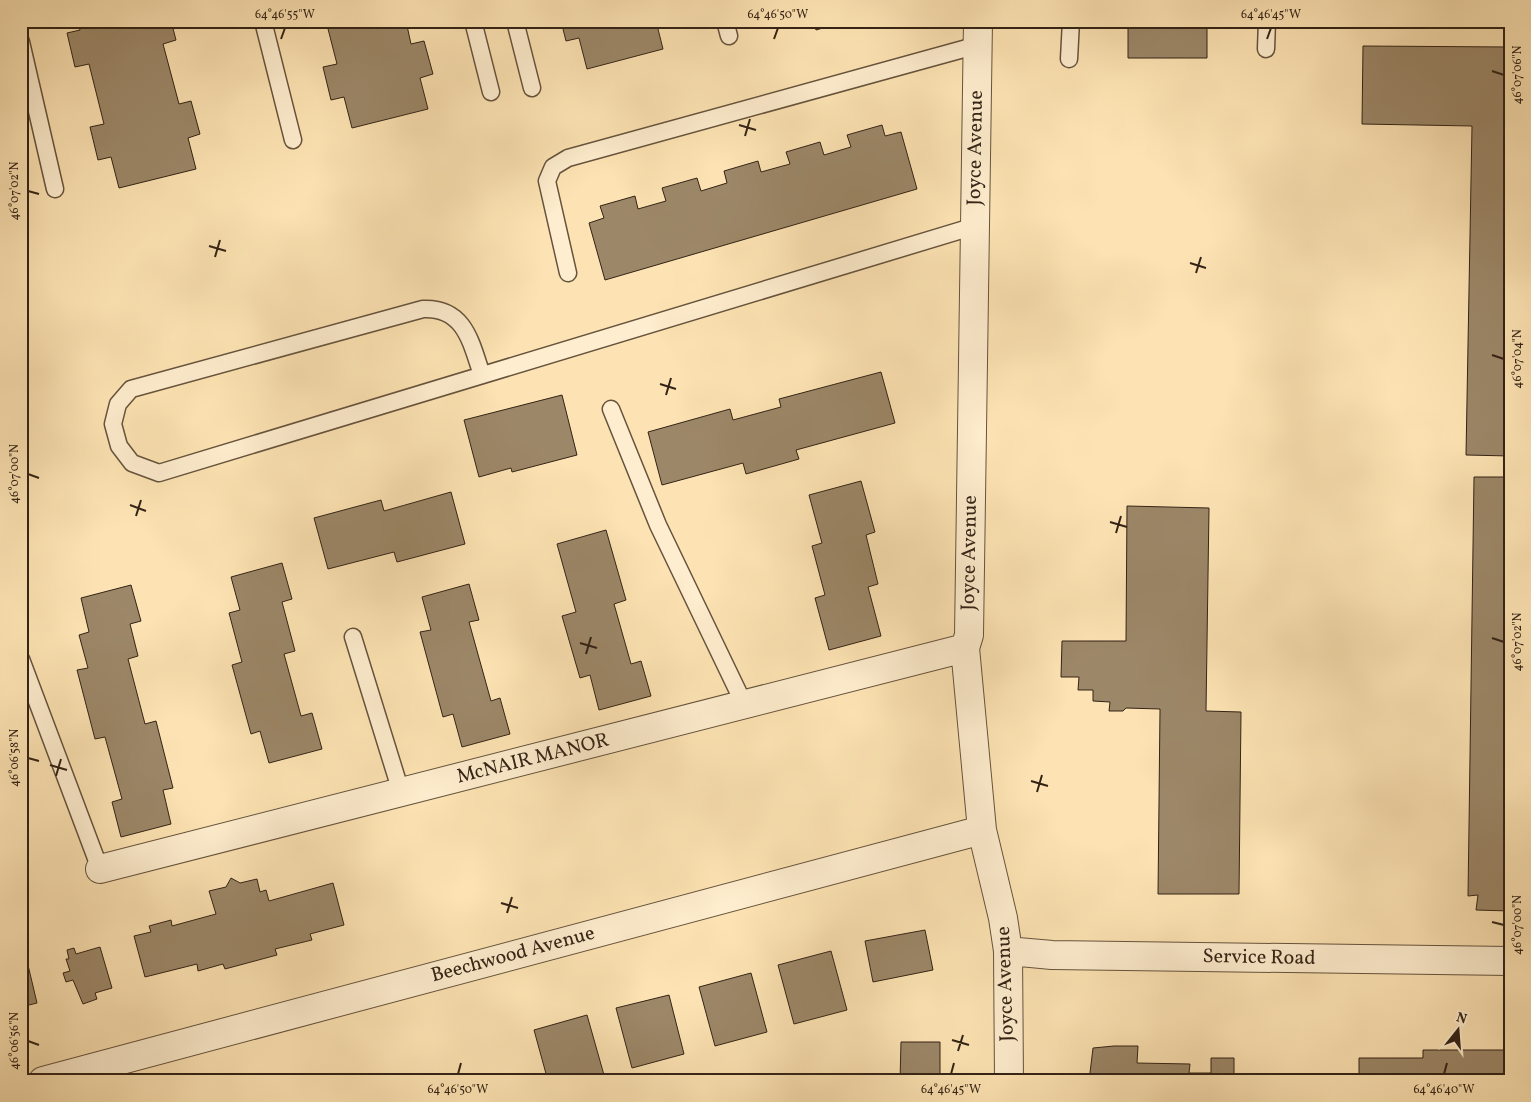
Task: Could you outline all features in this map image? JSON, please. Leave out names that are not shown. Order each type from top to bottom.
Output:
[{"type":"street","name":"Joyce Avenue","points":[[978,33],[969,625],[965,648],[982,830],[1003,918],[1008,951],[1009,1081]]},
{"type":"street","name":"McNAIR MANOR","points":[[100,869],[965,648]]},
{"type":"street","name":"Beechwood Avenue","points":[[43,1081],[982,830]]},
{"type":"street","name":"Service Road","points":[[1008,951],[1052,955],[1510,961]]},
{"type":"lane","points":[[263,21],[293,140]]},
{"type":"lane","points":[[473,21],[491,92]]},
{"type":"lane","points":[[515,21],[532,88]]},
{"type":"lane","points":[[1069,59],[1070,21]]},
{"type":"lane","points":[[1266,49],[1267,21]]},
{"type":"lane","points":[[568,273],[547,181],[553,167],[568,158],[978,33]]},
{"type":"lane","points":[[21,42],[55,188]]},
{"type":"lane","points":[[482,375],[467,331],[457,319],[438,308],[423,309],[131,389],[118,404],[114,424],[119,446],[132,463],[159,473],[975,226]]},
{"type":"lane","points":[[611,409],[658,525],[744,704]]},
{"type":"lane","points":[[353,637],[401,792]]},
{"type":"lane","points":[[21,660],[100,869]]},
{"type":"building","points":[[78,21],[171,21],[176,40],[163,44],[179,104],[191,101],[200,134],[188,138],[196,169],[119,188],[111,157],[98,160],[90,127],[104,124],[89,64],[75,67],[67,33],[80,30]]},
{"type":"building","points":[[326,21],[406,21],[411,44],[424,41],[433,74],[420,78],[428,109],[352,128],[344,97],[331,100],[323,67],[337,64]]},
{"type":"building","points":[[561,21],[656,21],[663,49],[587,69],[579,38],[566,41]]},
{"type":"building","points":[[813,21],[847,21],[816,30]]},
{"type":"building","points":[[1115,21],[1219,21],[1219,26],[1207,26],[1207,58],[1128,58],[1128,26],[1115,26]]},
{"type":"building","points":[[1363,46],[1510,47],[1510,456],[1466,455],[1472,126],[1362,124]]},
{"type":"building","points":[[882,125],[885,136],[901,132],[917,189],[605,280],[589,223],[604,218],[600,206],[635,196],[638,209],[666,201],[662,188],[697,178],[701,191],[727,183],[724,171],[758,161],[761,172],[790,164],[786,152],[820,142],[824,155],[851,147],[847,135]]},
{"type":"building","points":[[881,372],[895,423],[796,450],[799,459],[746,474],[743,463],[662,485],[648,432],[730,409],[733,420],[781,407],[779,399]]},
{"type":"building","points":[[562,395],[577,455],[512,472],[511,468],[479,477],[464,420]]},
{"type":"building","points":[[1474,477],[1510,477],[1510,911],[1476,910],[1478,895],[1468,896]]},
{"type":"building","points":[[861,481],[875,532],[866,535],[878,584],[868,587],[881,636],[829,650],[815,598],[825,595],[812,546],[822,543],[809,495]]},
{"type":"building","points":[[451,492],[465,544],[397,562],[394,552],[328,569],[314,518],[381,500],[384,511]]},
{"type":"building","points":[[1127,506],[1209,508],[1206,711],[1241,712],[1239,894],[1158,894],[1160,709],[1126,708],[1123,711],[1109,711],[1110,702],[1093,701],[1093,690],[1078,690],[1079,677],[1061,677],[1062,641],[1126,641]]},
{"type":"building","points":[[606,530],[626,600],[614,604],[631,664],[641,661],[651,696],[599,710],[590,675],[580,678],[562,616],[576,612],[557,544]]},
{"type":"building","points":[[282,563],[292,599],[282,602],[295,651],[284,654],[301,716],[312,713],[322,749],[269,763],[260,731],[251,734],[232,665],[242,662],[229,613],[240,610],[231,577]]},
{"type":"building","points":[[469,584],[479,620],[469,622],[491,701],[500,698],[510,734],[462,747],[453,714],[443,717],[420,632],[431,630],[422,597]]},
{"type":"building","points":[[131,585],[141,621],[130,624],[138,656],[128,659],[145,724],[156,721],[173,788],[163,790],[171,824],[121,837],[112,802],[122,799],[105,737],[95,739],[77,670],[88,668],[79,635],[89,632],[81,598]]},
{"type":"building","points":[[231,878],[240,883],[257,879],[260,892],[266,890],[269,901],[333,883],[344,925],[310,934],[312,940],[275,949],[277,955],[225,969],[223,964],[198,971],[197,964],[145,977],[134,936],[151,932],[149,926],[171,920],[172,926],[216,914],[209,891],[226,887]]},
{"type":"building","points":[[925,930],[933,970],[873,982],[865,941]]},
{"type":"building","points":[[21,944],[23,944],[37,1003],[21,1007]]},
{"type":"building","points":[[100,947],[112,988],[95,993],[97,999],[83,1004],[73,980],[66,982],[63,973],[70,971],[66,959],[69,959],[67,950],[74,948],[76,954]]},
{"type":"building","points":[[831,951],[847,1010],[794,1024],[778,965]]},
{"type":"building","points":[[751,973],[767,1032],[715,1046],[699,987]]},
{"type":"building","points":[[669,995],[684,1054],[632,1068],[616,1008]]},
{"type":"building","points":[[587,1015],[604,1075],[584,1081],[548,1081],[534,1030]]},
{"type":"building","points":[[901,1042],[940,1042],[940,1081],[900,1081]]},
{"type":"building","points":[[1138,1046],[1137,1063],[1190,1064],[1189,1073],[1211,1073],[1211,1058],[1234,1058],[1234,1075],[1331,1076],[1331,1081],[1089,1081],[1093,1048]]},
{"type":"building","points":[[1423,1050],[1510,1050],[1510,1081],[1359,1081],[1359,1058],[1423,1058]]}]
